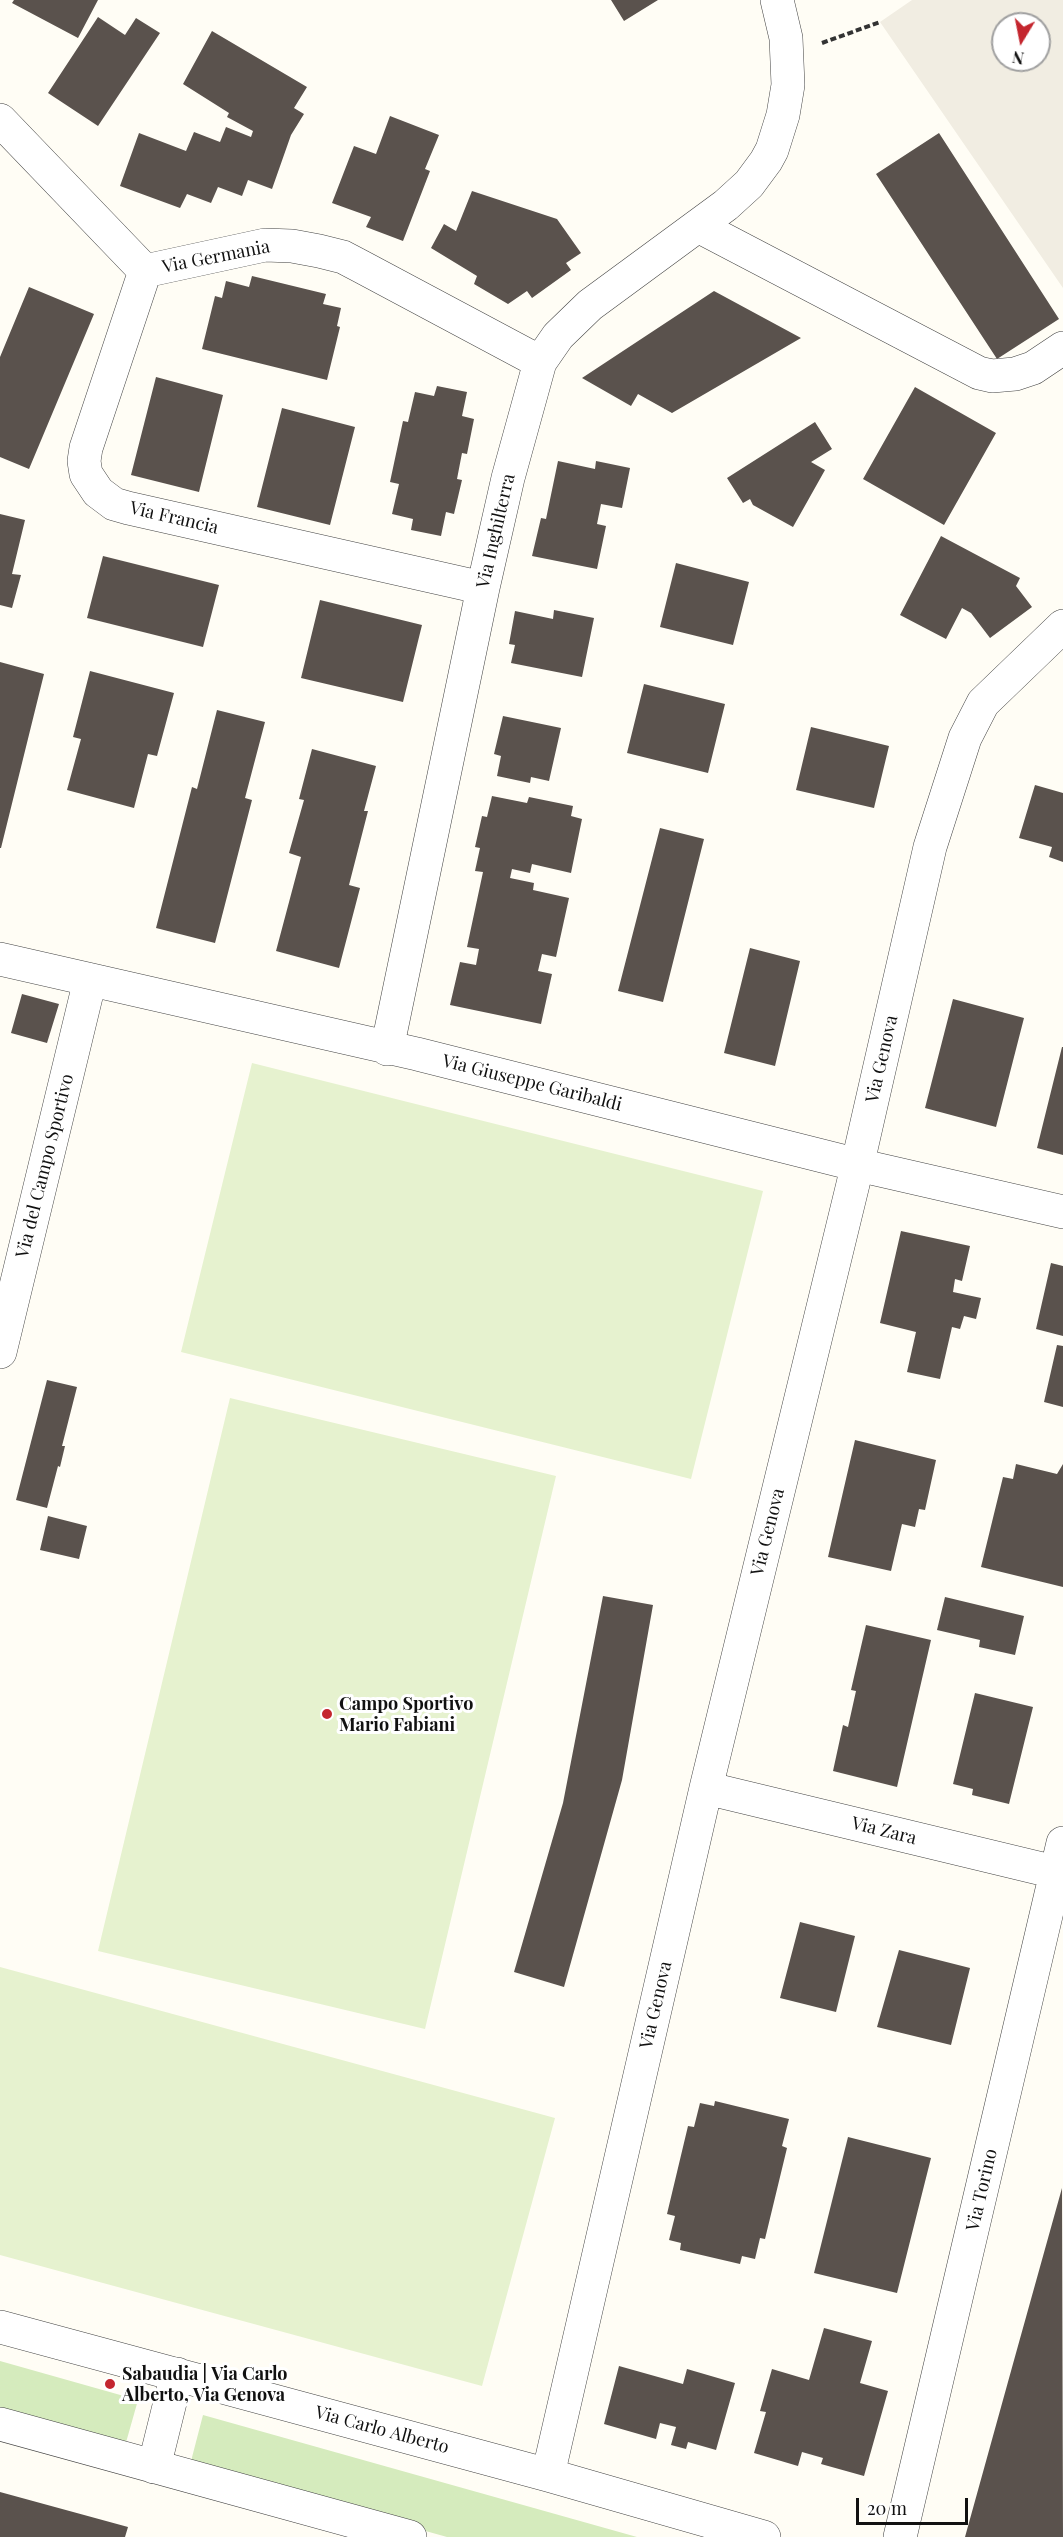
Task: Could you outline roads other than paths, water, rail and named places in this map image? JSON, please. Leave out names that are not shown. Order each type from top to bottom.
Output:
[{"type":"street","name":"Via Inghilterra","points":[[387,1049],[483,588],[508,478],[540,362],[558,336],[590,305],[726,206],[758,172],[772,150],[783,115],[788,85],[788,56],[777,0]]},
{"type":"street","name":"Via Germania","points":[[0,120],[145,271],[264,245],[292,246],[319,251],[362,267],[540,362]]},
{"type":"street","points":[[698,226],[979,373],[992,376],[1015,374],[1033,368],[1063,348]]},
{"type":"street","name":"Via Francia","points":[[145,271],[86,448],[84,461],[86,474],[98,492],[114,504],[128,508],[483,588]]},
{"type":"street","name":"Via Genova","points":[[548,2475],[706,1788],[858,1165],[930,847],[965,738],[982,703],[1063,626]]},
{"type":"street","name":"Via Giuseppe Garibaldi","points":[[0,959],[417,1054],[858,1165],[1063,1212]]},
{"type":"street","name":"Via del Campo Sportivo","points":[[0,1352],[90,980]]},
{"type":"street","name":"Via Zara","points":[[706,1788],[1061,1863]]},
{"type":"street","name":"Via Torino","points":[[900,2537],[1061,1863]]},
{"type":"street","name":"Via Carlo Alberto","points":[[0,2327],[548,2475],[764,2537]]},
{"type":"street","points":[[154,2467],[177,2374]]},
{"type":"street","points":[[0,2424],[410,2537]]},
{"type":"place","name":"Campo Sportivo Mario Fabiani","points":[[327,1714]]},
{"type":"place","name":"Sabaudia | Via Carlo Alberto, Via Genova","points":[[110,2384]]}]
